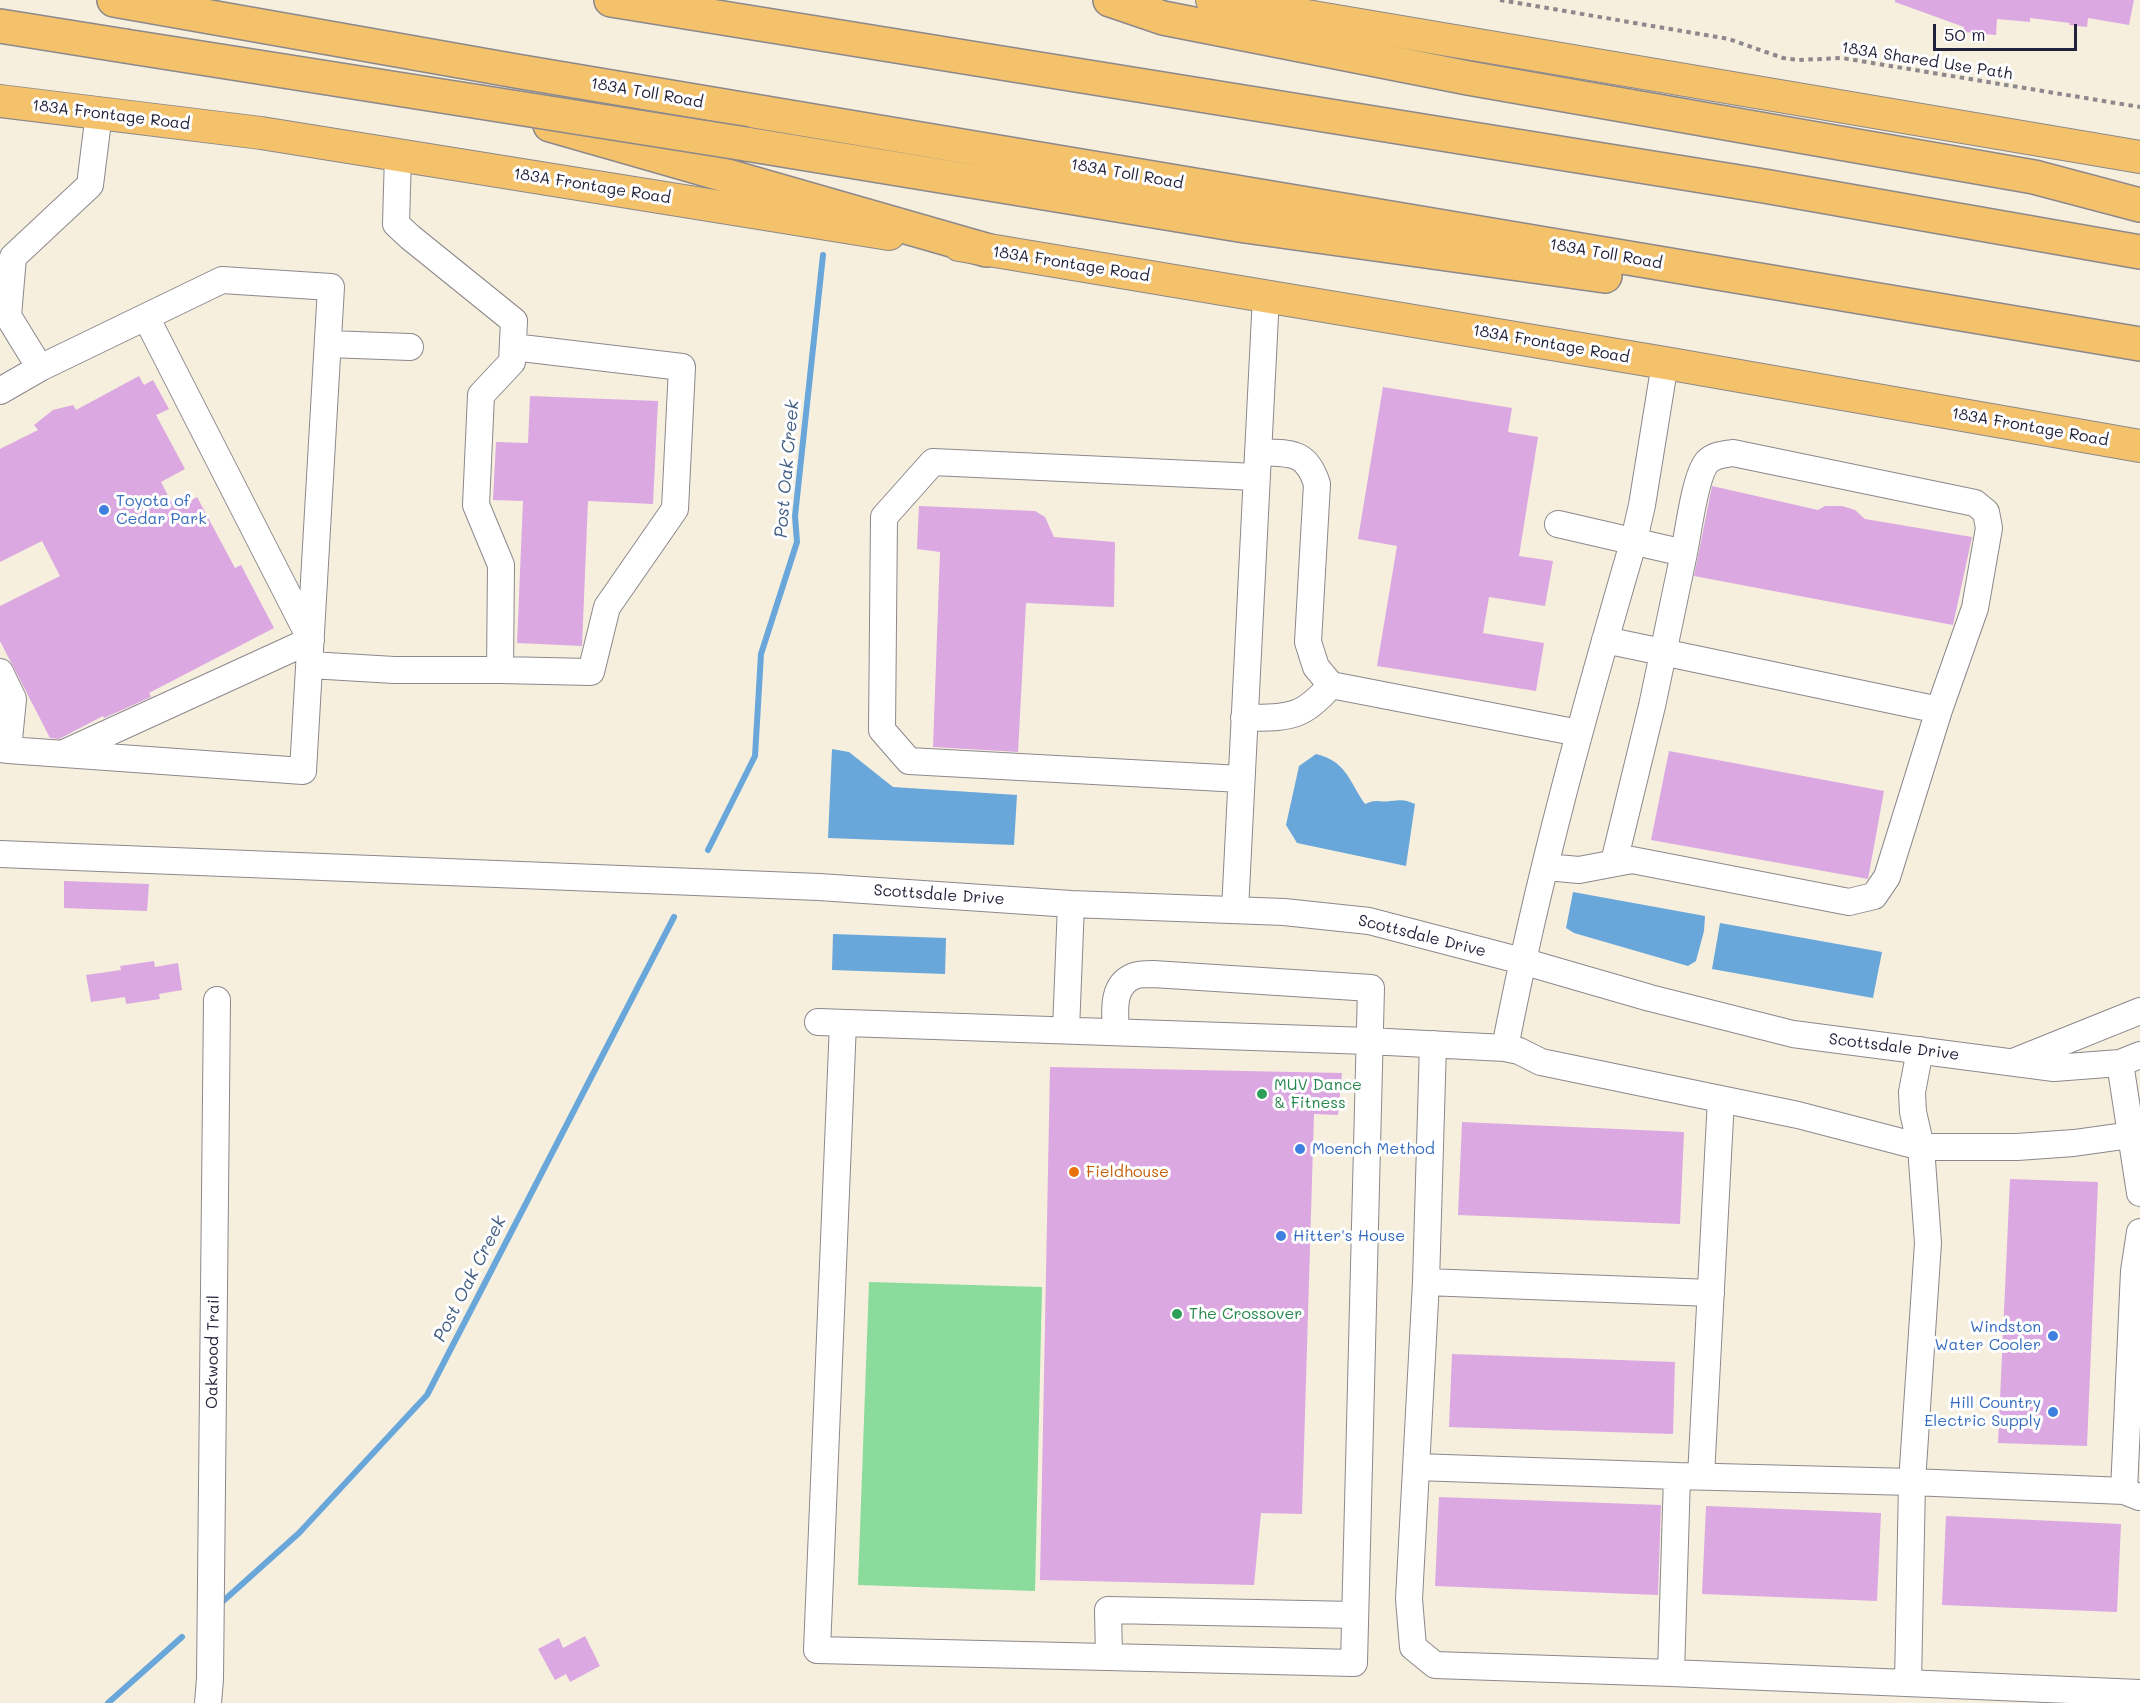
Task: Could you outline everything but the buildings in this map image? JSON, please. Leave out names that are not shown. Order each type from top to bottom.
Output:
[{"type":"highway","points":[[94,0],[659,154],[987,250]]},
{"type":"highway","name":"183A Toll Road","points":[[114,0],[516,71],[2140,344]]},
{"type":"highway","points":[[611,0],[1752,184],[2140,252]]},
{"type":"highway","points":[[1110,0],[1163,18],[1468,78],[2034,177],[2140,206]]},
{"type":"highway","points":[[0,26],[746,144],[1245,226],[1757,297],[1900,303]]},
{"type":"main road","points":[[1212,0],[2140,157]]},
{"type":"main road","name":"183A Frontage Road","points":[[0,101],[261,133],[398,155],[1266,296],[2140,446]]},
{"type":"street","points":[[40,368],[8,316],[13,257],[90,186],[99,113]]},
{"type":"street","points":[[398,155],[396,224],[514,321],[512,362],[481,395],[476,506],[501,565],[500,670]]},
{"type":"street","points":[[0,391],[40,368],[222,280],[331,287],[303,771],[4,749],[14,699],[0,672]]},
{"type":"street","points":[[1234,910],[1266,296]]},
{"type":"street","points":[[146,317],[311,653]]},
{"type":"street","points":[[328,344],[410,347]]},
{"type":"street","points":[[61,754],[311,653],[394,670],[591,672],[607,607],[675,509],[682,367],[513,347]]},
{"type":"street","points":[[1505,1048],[1522,961],[1556,820],[1635,540],[1665,363]]},
{"type":"street","points":[[1545,867],[1579,870],[1632,860],[1848,902],[1874,896],[1887,877],[1939,710],[1975,608],[1989,528],[1986,512],[1975,502],[1733,453],[1719,454],[1707,462],[1699,482],[1663,653],[1614,862]]},
{"type":"street","points":[[1241,779],[909,761],[882,730],[884,518],[933,462],[1257,464],[1295,454],[1312,466],[1317,484],[1308,642],[1317,667],[1331,685],[1579,733]]},
{"type":"street","points":[[1558,524],[1684,553]]},
{"type":"street","points":[[1605,640],[1939,710]]},
{"type":"street","points":[[1244,718],[1290,717],[1316,703],[1331,685]]},
{"type":"street","name":"Scottsdale Drive","points":[[0,854],[819,887],[1071,904],[1284,912],[1369,921],[1522,961],[1650,998],[1793,1034],[2054,1068],[2130,1059]]},
{"type":"street","points":[[1066,1030],[1071,904]]},
{"type":"street","points":[[843,1023],[817,1650],[1354,1663],[1371,988],[1153,974],[1134,976],[1121,985],[1115,1000],[1116,1032]]},
{"type":"street","name":"Oakwood Trail","points":[[208,1703],[217,1000]]},
{"type":"street","name":"Scottsdale Drive","points":[[2013,1062],[2140,1011]]},
{"type":"street","points":[[818,1022],[1368,1041],[1505,1048],[1519,1051],[1541,1062],[1798,1115],[1921,1147],[2017,1147],[2074,1143],[2131,1135]]},
{"type":"street","points":[[1432,1044],[1426,1282],[1409,1599],[1413,1647],[1435,1665],[2140,1693]]},
{"type":"street","points":[[1908,1683],[1912,1482],[1928,1243],[1921,1147],[1913,1112],[1912,1092],[1920,1050]]},
{"type":"street","points":[[2130,1059],[2131,1135],[2140,1193]]},
{"type":"street","points":[[1671,1673],[1689,1476],[1711,1293],[1721,1099]]},
{"type":"street","points":[[1416,1467],[1912,1482],[2132,1494],[2134,1271],[2140,1232]]},
{"type":"street","points":[[1426,1282],[1711,1293]]},
{"type":"street","points":[[1108,1657],[1107,1610],[1355,1615]]},
{"type":"path","name":"183A Shared Use Path","points":[[1500,0],[1729,39],[1799,60],[1842,58],[2140,107]]},
{"type":"green space","points":[[869,1282],[1042,1287],[1035,1591],[858,1585]]},
{"type":"water","points":[[832,749],[849,752],[893,787],[1017,795],[1014,845],[828,838]]},
{"type":"water","points":[[1316,754],[1334,762],[1346,773],[1365,804],[1400,800],[1415,804],[1406,866],[1297,843],[1286,825],[1299,766]]},
{"type":"water","points":[[1573,892],[1705,916],[1704,931],[1696,961],[1688,966],[1574,933],[1566,928]]},
{"type":"water","points":[[1720,923],[1882,952],[1873,998],[1712,969]]},
{"type":"water","points":[[833,934],[946,938],[945,974],[832,970]]},
{"type":"waterway","name":"Post Oak Creek","points":[[708,850],[755,756],[761,654],[797,542],[795,516],[823,255]]},
{"type":"waterway","name":"Post Oak Creek","points":[[221,1603],[299,1533],[427,1395],[674,917]]},
{"type":"waterway","name":"Post Oak Creek","points":[[108,1703],[182,1637]]},
{"type":"place","name":"Toyota of Cedar Park","points":[[104,510]]},
{"type":"place","name":"MUV Dance & Fitness","points":[[1262,1094]]},
{"type":"place","name":"Moench Method","points":[[1300,1149]]},
{"type":"place","name":"Fieldhouse","points":[[1074,1172]]},
{"type":"place","name":"Hitter's House","points":[[1281,1236]]},
{"type":"place","name":"The Crossover","points":[[1177,1314]]},
{"type":"place","name":"Windston Water Cooler","points":[[2053,1336]]},
{"type":"place","name":"Hill Country Electric Supply","points":[[2053,1412]]}]
